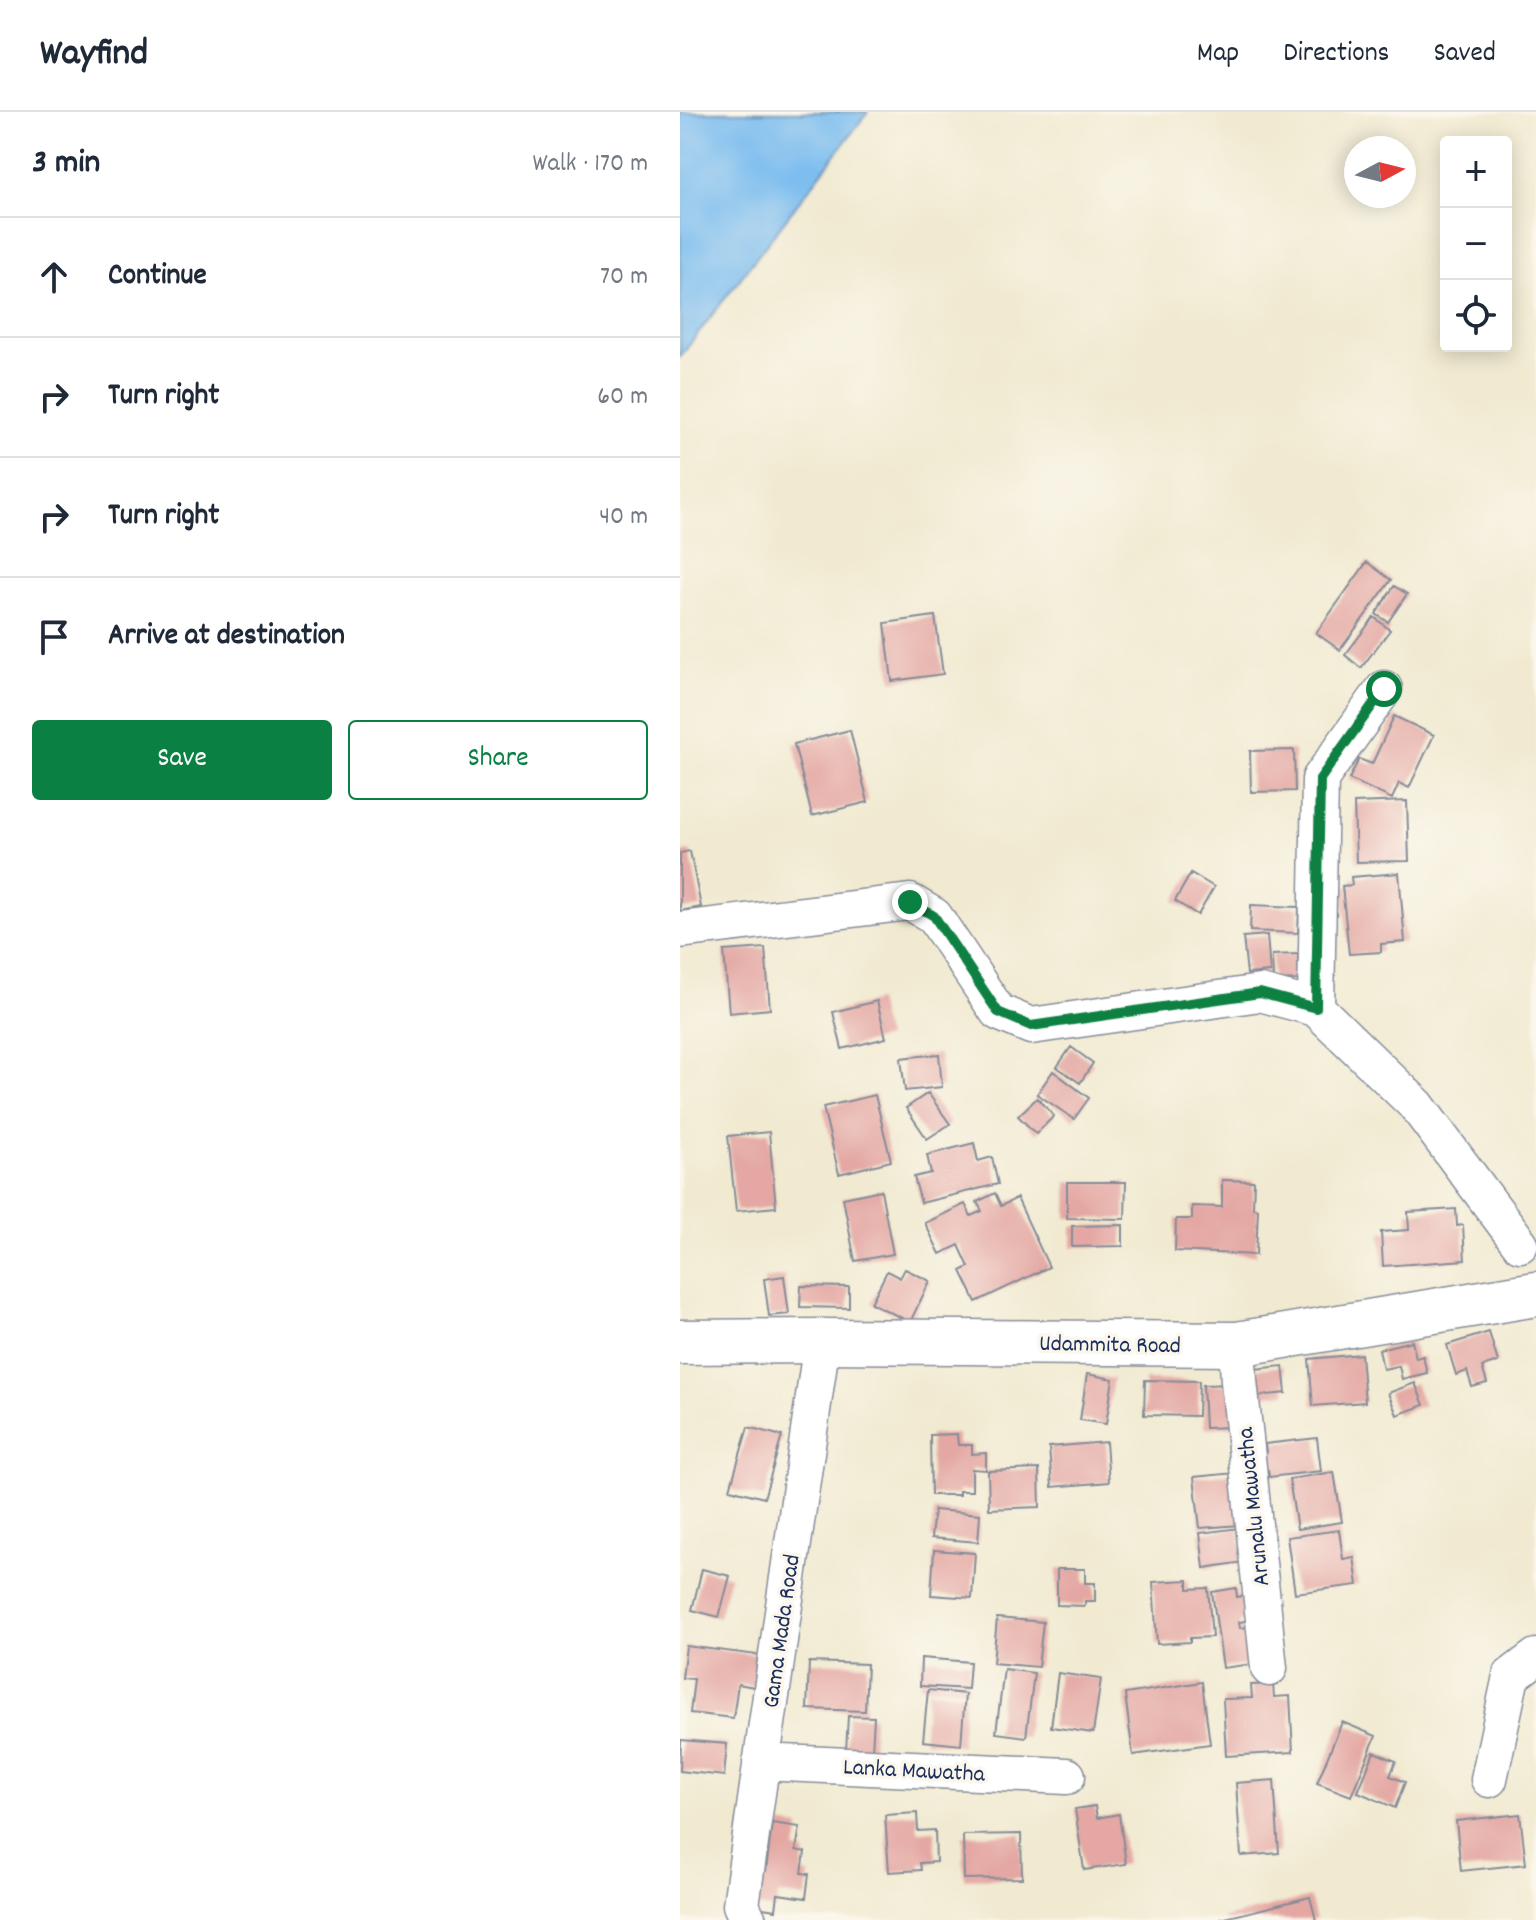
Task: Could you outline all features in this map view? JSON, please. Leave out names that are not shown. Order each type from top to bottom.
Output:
[{"type":"street","points":[[1316,1008],[1320,779],[1384,689]]},
{"type":"street","points":[[680,930],[910,902],[934,916],[998,1012],[1031,1026],[1260,993],[1316,1008],[1417,1106],[1520,1244]]},
{"type":"street","name":"Udammita Road","points":[[680,1342],[1237,1344],[1536,1294]]},
{"type":"street","name":"Gama Mada Road","points":[[748,1920],[741,1905],[822,1341]]},
{"type":"street","name":"Arunalu Mawatha","points":[[1237,1344],[1269,1668]]},
{"type":"street","points":[[1489,1779],[1511,1676],[1536,1657]]},
{"type":"street","name":"Lanka Mawatha","points":[[761,1762],[1067,1776]]},
{"type":"water","points":[[680,112],[868,112],[680,357]]},
{"type":"building","points":[[1367,562],[1391,580],[1340,650],[1316,633]]},
{"type":"building","points":[[1394,586],[1407,594],[1388,622],[1376,614]]},
{"type":"building","points":[[935,616],[943,674],[892,681],[885,623]]},
{"type":"building","points":[[1374,617],[1390,630],[1361,668],[1345,655]]},
{"type":"building","points":[[1394,716],[1434,735],[1409,788],[1399,783],[1392,799],[1349,779],[1359,759],[1372,764]]},
{"type":"building","points":[[850,730],[868,802],[812,816],[794,744]]},
{"type":"building","points":[[1294,750],[1295,791],[1251,792],[1250,751]]},
{"type":"building","points":[[1407,801],[1409,861],[1356,862],[1354,803]]},
{"type":"building","points":[[690,851],[701,907],[680,911],[680,853]]},
{"type":"building","points":[[1191,873],[1214,887],[1198,915],[1175,901]]},
{"type":"building","points":[[1399,873],[1405,942],[1381,944],[1381,952],[1349,954],[1342,886],[1352,885],[1351,877]]},
{"type":"building","points":[[1251,905],[1299,907],[1298,933],[1250,931]]},
{"type":"building","points":[[1267,935],[1270,972],[1247,974],[1243,937]]},
{"type":"building","points":[[765,948],[770,1009],[729,1013],[724,951]]},
{"type":"building","points":[[1298,954],[1299,980],[1273,981],[1272,955]]},
{"type":"building","points":[[877,1001],[886,1038],[842,1049],[833,1012]]},
{"type":"building","points":[[1071,1047],[1093,1063],[1080,1083],[1057,1067]]},
{"type":"building","points":[[939,1054],[942,1087],[905,1091],[901,1058]]},
{"type":"building","points":[[1053,1071],[1089,1098],[1074,1119],[1037,1094]]},
{"type":"building","points":[[928,1093],[950,1124],[927,1139],[906,1108]]},
{"type":"building","points":[[875,1095],[891,1161],[839,1174],[823,1107]]},
{"type":"building","points":[[1037,1098],[1054,1116],[1036,1134],[1018,1116]]},
{"type":"building","points":[[769,1132],[776,1207],[736,1211],[728,1136]]},
{"type":"building","points":[[974,1143],[978,1161],[992,1157],[998,1184],[921,1203],[914,1177],[931,1173],[927,1155]]},
{"type":"building","points":[[1222,1180],[1254,1181],[1253,1208],[1258,1209],[1256,1255],[1175,1251],[1176,1219],[1192,1219],[1192,1206],[1222,1207]]},
{"type":"building","points":[[1067,1182],[1126,1182],[1125,1219],[1067,1218]]},
{"type":"building","points":[[881,1190],[893,1254],[855,1261],[843,1198]]},
{"type":"building","points":[[995,1193],[1001,1206],[1017,1198],[1049,1267],[976,1302],[961,1271],[969,1267],[959,1245],[940,1254],[925,1223],[965,1204],[971,1216],[982,1211],[977,1202]]},
{"type":"building","points":[[1456,1209],[1457,1226],[1463,1225],[1465,1260],[1383,1266],[1381,1232],[1409,1230],[1408,1212]]},
{"type":"building","points":[[1123,1225],[1123,1246],[1072,1247],[1072,1226]]},
{"type":"building","points":[[905,1269],[930,1281],[910,1322],[871,1303],[887,1271],[900,1278]]},
{"type":"building","points":[[784,1276],[789,1314],[769,1316],[764,1279]]},
{"type":"building","points":[[801,1286],[849,1287],[849,1308],[800,1307]]},
{"type":"building","points":[[1489,1332],[1498,1362],[1482,1367],[1487,1383],[1472,1387],[1467,1371],[1456,1375],[1447,1345]]},
{"type":"building","points":[[1412,1341],[1416,1358],[1423,1356],[1427,1373],[1402,1379],[1399,1366],[1383,1369],[1379,1349]]},
{"type":"building","points":[[1361,1354],[1365,1402],[1313,1406],[1309,1359]]},
{"type":"building","points":[[1283,1366],[1286,1393],[1259,1396],[1255,1369]]},
{"type":"building","points":[[1087,1374],[1113,1379],[1106,1424],[1080,1420]]},
{"type":"building","points":[[1145,1380],[1199,1381],[1198,1416],[1144,1415]]},
{"type":"building","points":[[1415,1383],[1424,1405],[1397,1415],[1388,1393]]},
{"type":"building","points":[[1232,1384],[1233,1427],[1205,1428],[1203,1385]]},
{"type":"building","points":[[748,1427],[782,1436],[764,1498],[730,1489]]},
{"type":"building","points":[[957,1434],[958,1445],[972,1445],[972,1454],[986,1453],[986,1470],[972,1469],[972,1491],[959,1491],[959,1495],[931,1495],[930,1435]]},
{"type":"building","points":[[1317,1438],[1321,1471],[1269,1477],[1268,1470],[1256,1471],[1254,1453],[1266,1452],[1265,1444]]},
{"type":"building","points":[[1106,1442],[1109,1482],[1052,1487],[1049,1447]]},
{"type":"building","points":[[1039,1469],[1040,1507],[989,1509],[988,1471]]},
{"type":"building","points":[[1334,1472],[1342,1522],[1297,1529],[1289,1479]]},
{"type":"building","points":[[1235,1473],[1241,1525],[1200,1528],[1194,1477]]},
{"type":"building","points":[[934,1510],[980,1514],[978,1542],[931,1538]]},
{"type":"building","points":[[1239,1528],[1244,1562],[1204,1568],[1200,1533]]},
{"type":"building","points":[[1339,1530],[1343,1559],[1354,1557],[1358,1585],[1295,1593],[1287,1537]]},
{"type":"building","points":[[934,1550],[975,1553],[972,1598],[931,1595]]},
{"type":"building","points":[[702,1569],[730,1576],[719,1617],[692,1610]]},
{"type":"building","points":[[1057,1569],[1085,1569],[1085,1583],[1095,1583],[1095,1601],[1085,1601],[1085,1606],[1057,1605]]},
{"type":"building","points":[[1188,1580],[1188,1589],[1208,1588],[1212,1637],[1157,1644],[1153,1582]]},
{"type":"building","points":[[1236,1588],[1237,1597],[1254,1594],[1258,1619],[1239,1622],[1240,1628],[1255,1626],[1260,1663],[1223,1668],[1212,1592]]},
{"type":"building","points":[[997,1618],[1043,1622],[1038,1667],[993,1663]]},
{"type":"building","points":[[686,1646],[758,1655],[754,1687],[738,1684],[733,1718],[690,1713],[694,1679],[682,1678]]},
{"type":"building","points":[[921,1658],[970,1662],[968,1689],[920,1686]]},
{"type":"building","points":[[809,1662],[867,1664],[865,1711],[807,1709]]},
{"type":"building","points":[[1004,1669],[1034,1673],[1026,1737],[996,1733]]},
{"type":"building","points":[[1058,1673],[1101,1679],[1093,1733],[1051,1727]]},
{"type":"building","points":[[1202,1682],[1210,1744],[1133,1755],[1125,1694]]},
{"type":"building","points":[[1273,1684],[1274,1697],[1290,1696],[1293,1752],[1226,1756],[1223,1699],[1252,1698],[1251,1685]]},
{"type":"building","points":[[928,1690],[965,1694],[961,1745],[923,1741]]},
{"type":"building","points":[[848,1716],[874,1717],[872,1752],[846,1751]]},
{"type":"building","points":[[1342,1722],[1376,1736],[1351,1796],[1317,1783]]},
{"type":"building","points":[[681,1740],[727,1744],[724,1776],[680,1771]]},
{"type":"building","points":[[1374,1752],[1396,1761],[1390,1776],[1405,1782],[1395,1808],[1358,1792]]},
{"type":"building","points":[[1274,1780],[1279,1853],[1241,1856],[1236,1783]]},
{"type":"building","points":[[1095,1806],[1097,1818],[1119,1814],[1126,1864],[1084,1870],[1075,1809]]},
{"type":"building","points":[[917,1813],[918,1831],[935,1830],[936,1862],[920,1863],[921,1870],[889,1872],[885,1815]]},
{"type":"building","points":[[1520,1814],[1526,1864],[1461,1871],[1456,1821]]},
{"type":"building","points":[[772,1823],[800,1827],[796,1850],[805,1852],[802,1873],[809,1874],[806,1898],[778,1894],[776,1910],[750,1906],[755,1870],[766,1871]]},
{"type":"building","points":[[1021,1834],[1022,1878],[964,1879],[963,1835]]},
{"type":"building","points":[[1310,1897],[1316,1920],[1221,1920],[1221,1919]]},
{"type":"route","points":[[910,902],[934,916],[998,1012],[1031,1026],[1260,993],[1316,1008],[1320,779],[1384,689]]}]
